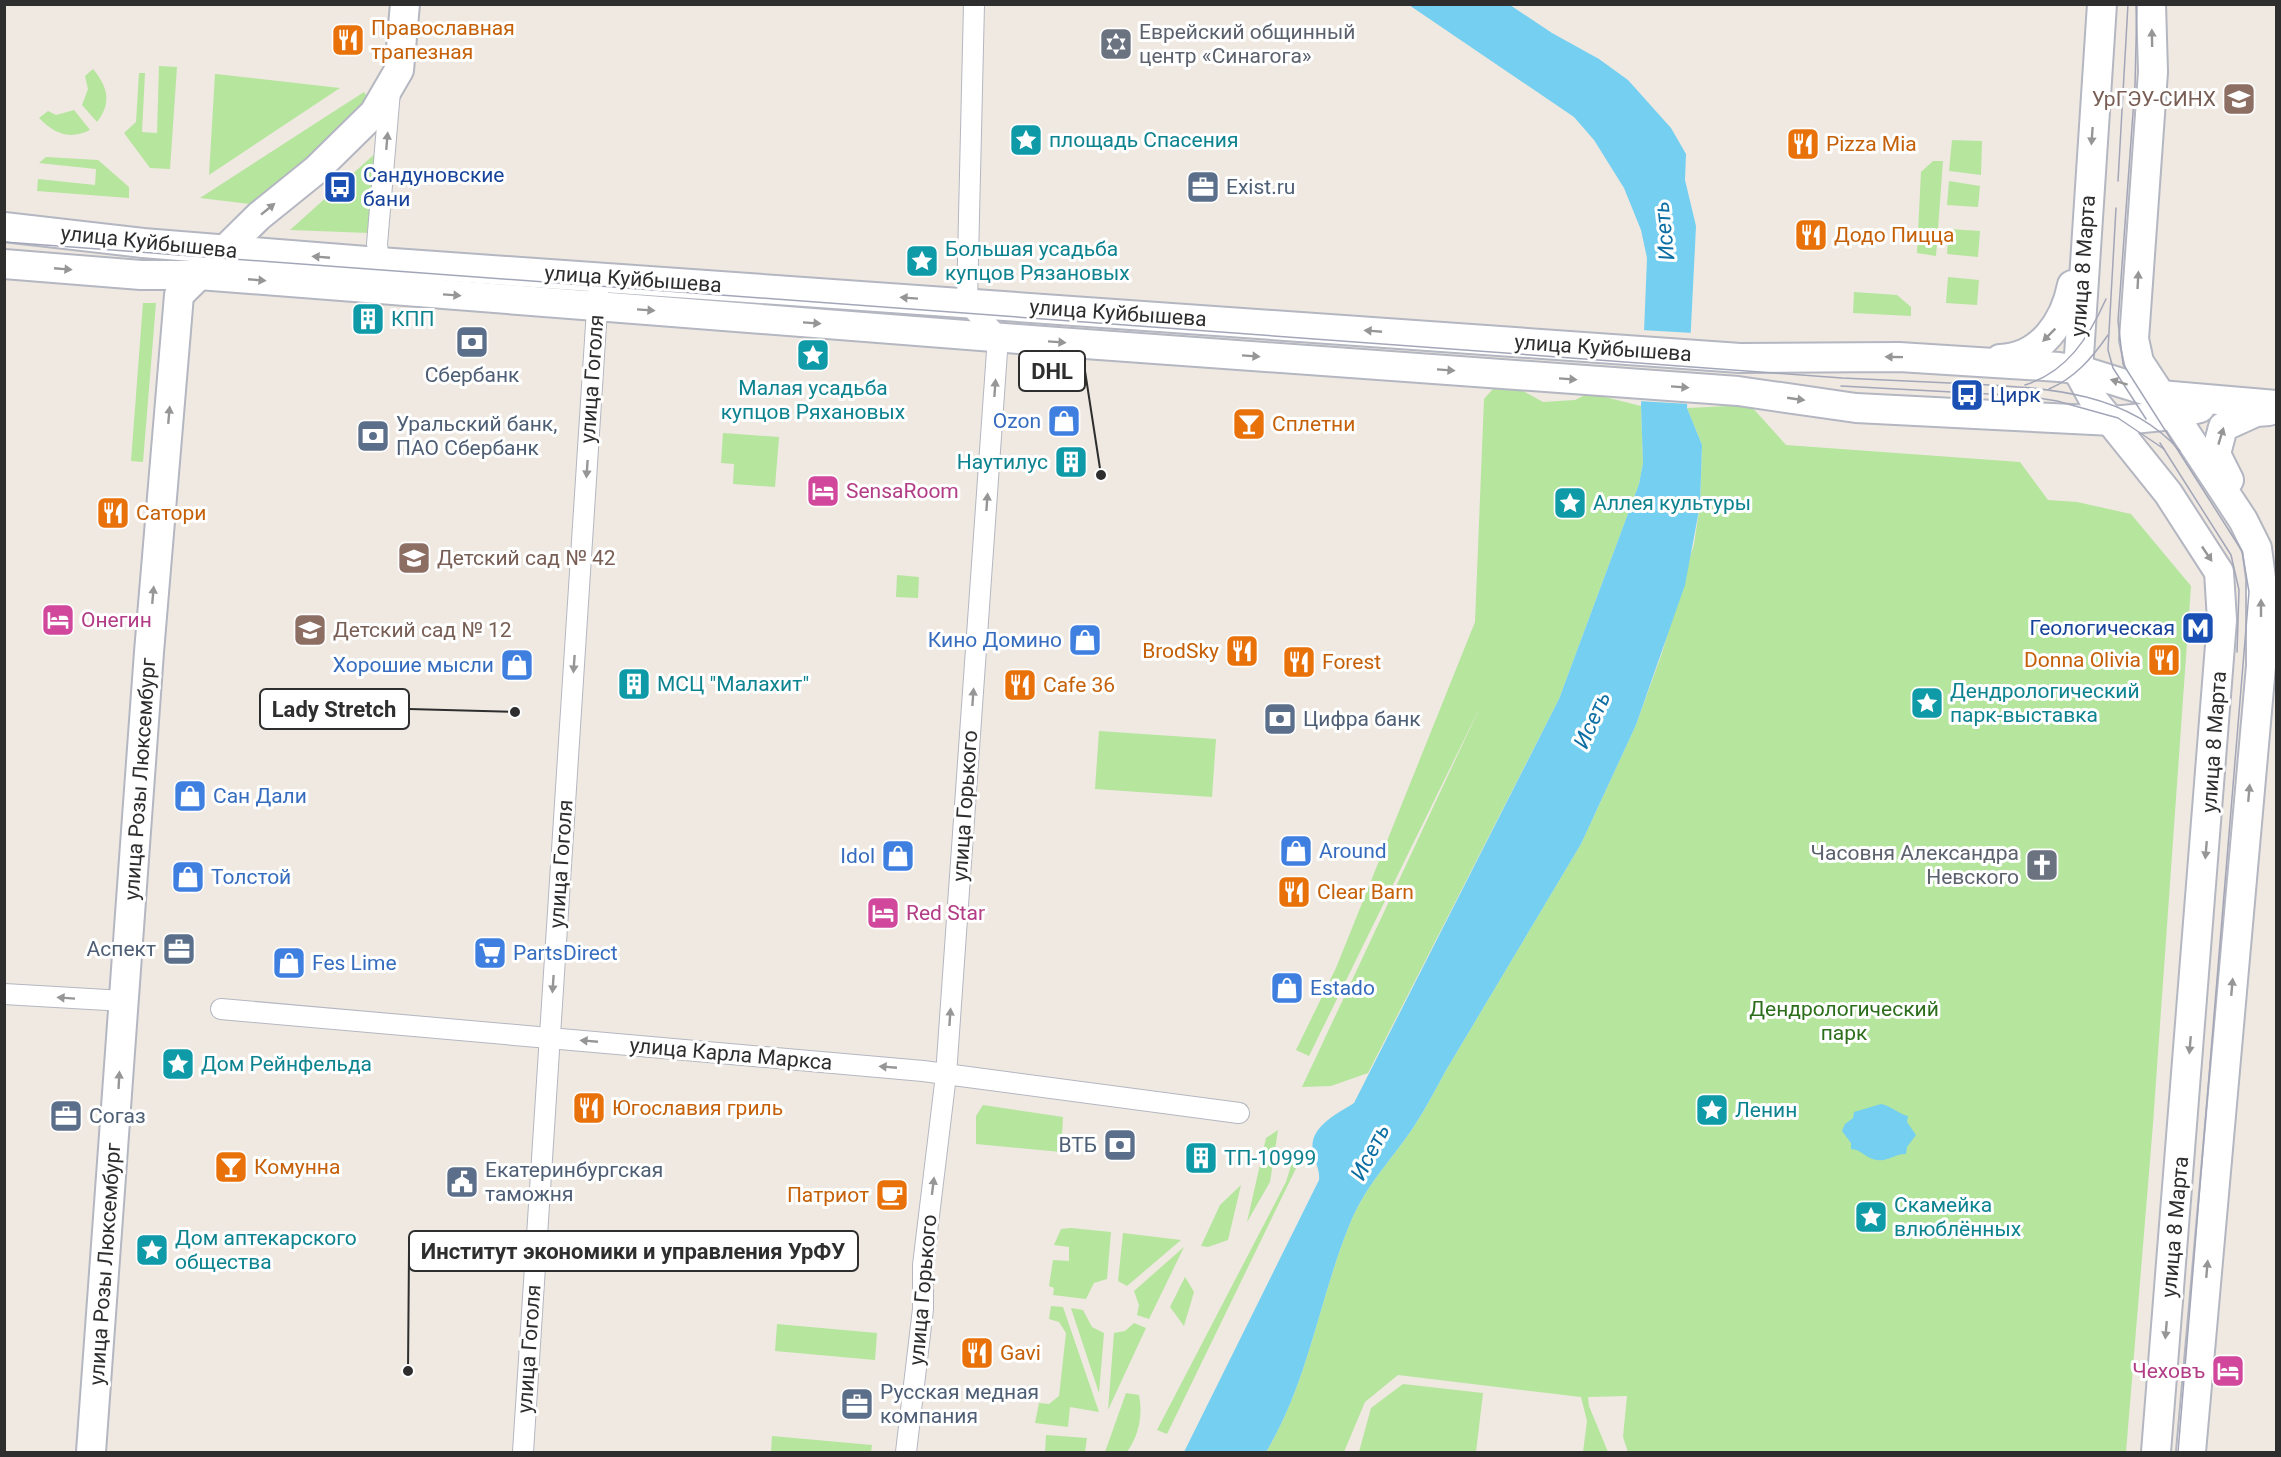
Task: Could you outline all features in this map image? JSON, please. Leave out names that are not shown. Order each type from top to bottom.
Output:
[{"type":"main road","points":[[150,244],[163,254],[175,285],[199,275],[259,216],[316,170],[374,113],[390,88],[399,70],[405,4]]},
{"type":"main road","name":"улица 8 Марта","points":[[2102,4],[2078,369],[2095,402],[2113,421],[2168,493],[2219,572],[2222,620],[2156,1452]]},
{"type":"main road","name":"улица 8 Марта","points":[[2151,4],[2153,72],[2135,328],[2139,362],[2243,520],[2257,548],[2261,578],[2261,666],[2191,1452]]},
{"type":"main road","points":[[1943,360],[2007,359],[2032,350],[2053,333],[2066,310],[2072,286],[2075,243],[2086,222]]},
{"type":"main road","name":"улица Куйбышева","points":[[4,227],[150,244],[379,262],[1740,358],[1899,357],[2078,369],[2167,405]]},
{"type":"main road","name":"улица Куйбышева","points":[[4,264],[175,285]]},
{"type":"main road","name":"улица Куйбышева","points":[[199,275],[1738,391],[1856,408],[2113,421],[2167,405],[2228,401],[2277,405]]},
{"type":"main road","name":"улица Розы Люксембург","points":[[91,1452],[175,285]]},
{"type":"main road","points":[[2135,328],[2152,363],[2167,376],[2185,384],[2277,397]]},
{"type":"main road","points":[[1513,375],[1515,342]]},
{"type":"main road","points":[[2257,548],[2255,528],[2216,454],[2223,427],[2256,412],[2277,410]]},
{"type":"main road","points":[[1937,412],[1978,427],[2087,435],[2107,444],[2135,469],[2176,516],[2189,527]]},
{"type":"street","points":[[974,4],[967,302],[998,337]]},
{"type":"street","points":[[379,262],[377,244],[390,88]]},
{"type":"street","name":"улица Гоголя","points":[[523,1452],[599,276]]},
{"type":"street","name":"улица Горького","points":[[906,1452],[923,1309],[923,1264],[946,1075],[998,337]]},
{"type":"street","points":[[4,994],[124,1001]]},
{"type":"street","name":"улица Карла Маркса","points":[[221,1009],[871,1066],[1239,1113]]},
{"type":"green space","points":[[159,66],[177,67],[170,169],[150,168],[124,133],[136,122],[139,73],[145,73],[142,132],[157,133]]},
{"type":"green space","points":[[93,69],[102,82],[106,95],[105,108],[97,122],[82,105],[88,89],[85,76]]},
{"type":"green space","points":[[216,74],[340,88],[209,175]]},
{"type":"green space","points":[[364,92],[369,99],[258,205],[200,198]]},
{"type":"green space","points":[[74,110],[90,130],[75,135],[63,134],[39,118],[48,111],[56,115]]},
{"type":"green space","points":[[1952,140],[1982,141],[1981,175],[1949,171]]},
{"type":"green space","points":[[378,151],[369,233],[290,230]]},
{"type":"green space","points":[[46,157],[98,160],[129,187],[129,198],[37,191],[38,179],[95,185],[96,169],[39,163]]},
{"type":"green space","points":[[1933,161],[1943,161],[1936,256],[1917,253],[1921,172]]},
{"type":"green space","points":[[1949,181],[1980,186],[1978,207],[1947,205]]},
{"type":"green space","points":[[1949,229],[1980,231],[1978,257],[1947,254]]},
{"type":"green space","points":[[1948,277],[1979,280],[1977,305],[1946,303]]},
{"type":"green space","points":[[1854,292],[1897,295],[1911,307],[1911,316],[1853,313]]},
{"type":"green space","points":[[143,303],[156,303],[143,462],[131,461]]},
{"type":"green space","points":[[1493,389],[1523,391],[1543,402],[1575,400],[1589,393],[1641,406],[1643,463],[1639,484],[1559,699],[1368,1073],[1331,1086],[1302,1087],[1481,705],[1309,1056],[1296,1050],[1336,968],[1475,622],[1484,399]]},
{"type":"green space","name":"Дендрологический парк","points":[[1750,405],[1786,445],[2020,462],[2048,500],[2077,502],[2131,514],[2191,586],[2153,1124],[2126,1452],[1628,1452],[1623,1437],[1627,1396],[1588,1397],[1589,1406],[1608,1452],[1583,1452],[1587,1421],[1581,1397],[1398,1375],[1365,1402],[1344,1452],[1266,1452],[1280,1426],[1303,1370],[1339,1254],[1354,1214],[1372,1184],[1407,1137],[1581,844],[1636,725],[1662,653],[1694,544],[1700,505],[1702,445],[1687,408]]},
{"type":"green space","points":[[723,433],[779,437],[775,487],[733,484],[734,464],[721,463]]},
{"type":"green space","points":[[897,575],[919,577],[918,598],[896,597]]},
{"type":"green space","points":[[1099,731],[1216,739],[1212,797],[1095,789]]},
{"type":"green space","points":[[983,1105],[1063,1117],[1061,1152],[976,1144],[976,1116]]},
{"type":"green space","points":[[1278,1130],[1270,1182],[1247,1222],[1266,1138]]},
{"type":"green space","points":[[1295,1152],[1301,1158],[1167,1434],[1157,1430],[1286,1182]]},
{"type":"green space","points":[[1241,1185],[1228,1240],[1208,1247],[1201,1246],[1220,1205]]},
{"type":"green space","points":[[1061,1229],[1111,1232],[1107,1279],[1094,1283],[1086,1299],[1053,1295],[1054,1288],[1049,1286],[1053,1260],[1069,1261],[1069,1247],[1054,1245]]},
{"type":"green space","points":[[1123,1233],[1181,1240],[1127,1286],[1118,1281]]},
{"type":"green space","points":[[1184,1247],[1149,1319],[1137,1315],[1139,1305],[1134,1291]]},
{"type":"green space","points":[[1185,1277],[1194,1292],[1184,1326],[1170,1307]]},
{"type":"green space","points":[[1051,1306],[1063,1307],[1099,1412],[1070,1407],[1068,1427],[1035,1423],[1039,1403],[1049,1404],[1059,1396],[1066,1333],[1059,1322],[1049,1319]]},
{"type":"green space","points":[[1071,1308],[1083,1310],[1092,1327],[1104,1333],[1099,1393]]},
{"type":"green space","points":[[1134,1323],[1146,1328],[1108,1410],[1114,1333],[1125,1331]]},
{"type":"green space","points":[[777,1324],[877,1333],[875,1360],[775,1351]]},
{"type":"green space","points":[[1403,1384],[1483,1393],[1476,1452],[1359,1452],[1371,1408]]},
{"type":"green space","points":[[1126,1393],[1139,1395],[1140,1417],[1137,1432],[1127,1452],[1105,1452]]},
{"type":"green space","points":[[1046,1435],[1087,1438],[1085,1452],[1045,1452]]},
{"type":"green space","points":[[772,1436],[872,1445],[871,1452],[771,1452]]},
{"type":"water","name":"Исеть","points":[[1409,5],[1510,5],[1552,33],[1599,59],[1628,80],[1671,128],[1686,154],[1685,180],[1696,226],[1687,408],[1702,445],[1700,505],[1685,585],[1636,725],[1581,844],[1407,1137],[1372,1184],[1354,1214],[1339,1254],[1303,1370],[1280,1426],[1266,1452],[1184,1452],[1319,1180],[1313,1152],[1315,1135],[1325,1122],[1354,1103],[1559,699],[1639,484],[1643,463],[1641,406],[1647,258],[1641,230],[1624,188],[1594,140],[1574,117]]},
{"type":"water","points":[[1881,1104],[1908,1116],[1907,1122],[1916,1135],[1907,1147],[1906,1154],[1881,1160],[1870,1158],[1851,1149],[1851,1143],[1842,1131],[1845,1124],[1853,1118],[1854,1112]]},
{"type":"pier","points":[[1641,330],[1693,333],[1690,404],[1638,401]]},
{"type":"tram line","points":[[2118,181],[2128,4]]},
{"type":"tram line","points":[[2137,4],[2135,85],[2118,321],[2123,364],[2242,551],[2249,592],[2178,1452]]},
{"type":"tram line","points":[[2116,208],[2108,350],[2113,368],[2146,419]]},
{"type":"tram line","points":[[4,242],[1842,378],[2028,388],[2084,396],[2110,404],[2136,416],[2159,431],[2180,451]]},
{"type":"tram line","points":[[2025,385],[2040,379],[2065,362],[2092,327],[2106,299]]},
{"type":"tram line","points":[[2049,389],[2067,379],[2082,366],[2108,335]]},
{"type":"tram line","points":[[1841,386],[2026,396],[2057,401],[2118,418],[2164,449]]},
{"type":"tram line","points":[[2160,443],[2231,555],[2239,590],[2237,652]]},
{"type":"place","name":"Православная трапезная","points":[[348,40]]},
{"type":"place","name":"Еврейский общинный центр «Синагога»","points":[[1116,44]]},
{"type":"place","name":"УрГЭУ-СИНХ","points":[[2239,99]]},
{"type":"place","name":"площадь Спасения","points":[[1026,140]]},
{"type":"place","name":"Pizza Mia","points":[[1803,144]]},
{"type":"place","name":"Сандуновские бани","points":[[340,187]]},
{"type":"place","name":"Exist.ru","points":[[1203,187]]},
{"type":"place","name":"Додо Пицца","points":[[1811,235]]},
{"type":"place","name":"Большая усадьба купцов Рязановых","points":[[922,261]]},
{"type":"place","name":"КПП","points":[[368,319]]},
{"type":"place","name":"Сбербанк","points":[[472,342]]},
{"type":"place","name":"Малая усадьба купцов Ряхановых","points":[[813,355]]},
{"type":"place","name":"Цирк","points":[[1967,395]]},
{"type":"place","name":"Ozon","points":[[1064,421]]},
{"type":"place","name":"Сплетни","points":[[1249,424]]},
{"type":"place","name":"Уральский банк, ПАО Сбербанк","points":[[373,436]]},
{"type":"place","name":"Наутилус","points":[[1071,462]]},
{"type":"place","name":"DHL","points":[[1101,475]]},
{"type":"place","name":"SensaRoom","points":[[823,491]]},
{"type":"place","name":"Аллея культуры","points":[[1570,503]]},
{"type":"place","name":"Сатори","points":[[113,513]]},
{"type":"place","name":"Детский сад № 42","points":[[414,558]]},
{"type":"place","name":"Онегин","points":[[58,620]]},
{"type":"place","name":"Геологическая","points":[[2198,628]]},
{"type":"place","name":"Детский сад № 12","points":[[310,630]]},
{"type":"place","name":"Кино Домино","points":[[1085,640]]},
{"type":"place","name":"BrodSky","points":[[1242,651]]},
{"type":"place","name":"Donna Olivia","points":[[2164,660]]},
{"type":"place","name":"Forest","points":[[1299,662]]},
{"type":"place","name":"Хорошие мысли","points":[[517,665]]},
{"type":"place","name":"МСЦ \"Малахит\"","points":[[634,684]]},
{"type":"place","name":"Cafe 36","points":[[1020,685]]},
{"type":"place","name":"Дендрологический парк-выставка","points":[[1927,703]]},
{"type":"place","name":"Lady Stretch","points":[[515,712]]},
{"type":"place","name":"Цифра банк","points":[[1280,719]]},
{"type":"place","name":"Сан Дали","points":[[190,796]]},
{"type":"place","name":"Around","points":[[1296,851]]},
{"type":"place","name":"Idol","points":[[898,856]]},
{"type":"place","name":"Часовня Александра Невского","points":[[2042,865]]},
{"type":"place","name":"Толстой","points":[[188,877]]},
{"type":"place","name":"Clear Barn","points":[[1294,892]]},
{"type":"place","name":"Red Star","points":[[883,913]]},
{"type":"place","name":"Аспект","points":[[179,949]]},
{"type":"place","name":"PartsDirect","points":[[490,953]]},
{"type":"place","name":"Fes Lime","points":[[289,963]]},
{"type":"place","name":"Estado","points":[[1287,988]]},
{"type":"place","name":"Дом Рейнфельда","points":[[178,1064]]},
{"type":"place","name":"Югославия гриль","points":[[589,1108]]},
{"type":"place","name":"Ленин","points":[[1712,1110]]},
{"type":"place","name":"Согаз","points":[[66,1116]]},
{"type":"place","name":"ВТБ","points":[[1120,1145]]},
{"type":"place","name":"ТП-10999","points":[[1201,1158]]},
{"type":"place","name":"Комунна","points":[[231,1167]]},
{"type":"place","name":"Екатеринбургская таможня","points":[[462,1182]]},
{"type":"place","name":"Патриот","points":[[892,1195]]},
{"type":"place","name":"Скамейка влюблённых","points":[[1871,1217]]},
{"type":"place","name":"Дом аптекарского общества","points":[[152,1250]]},
{"type":"place","name":"Gavi","points":[[977,1353]]},
{"type":"place","name":"Институт экономики и управления УрФУ","points":[[408,1371]]},
{"type":"place","name":"Чеховъ","points":[[2228,1371]]},
{"type":"place","name":"Русская медная компания","points":[[857,1404]]}]
